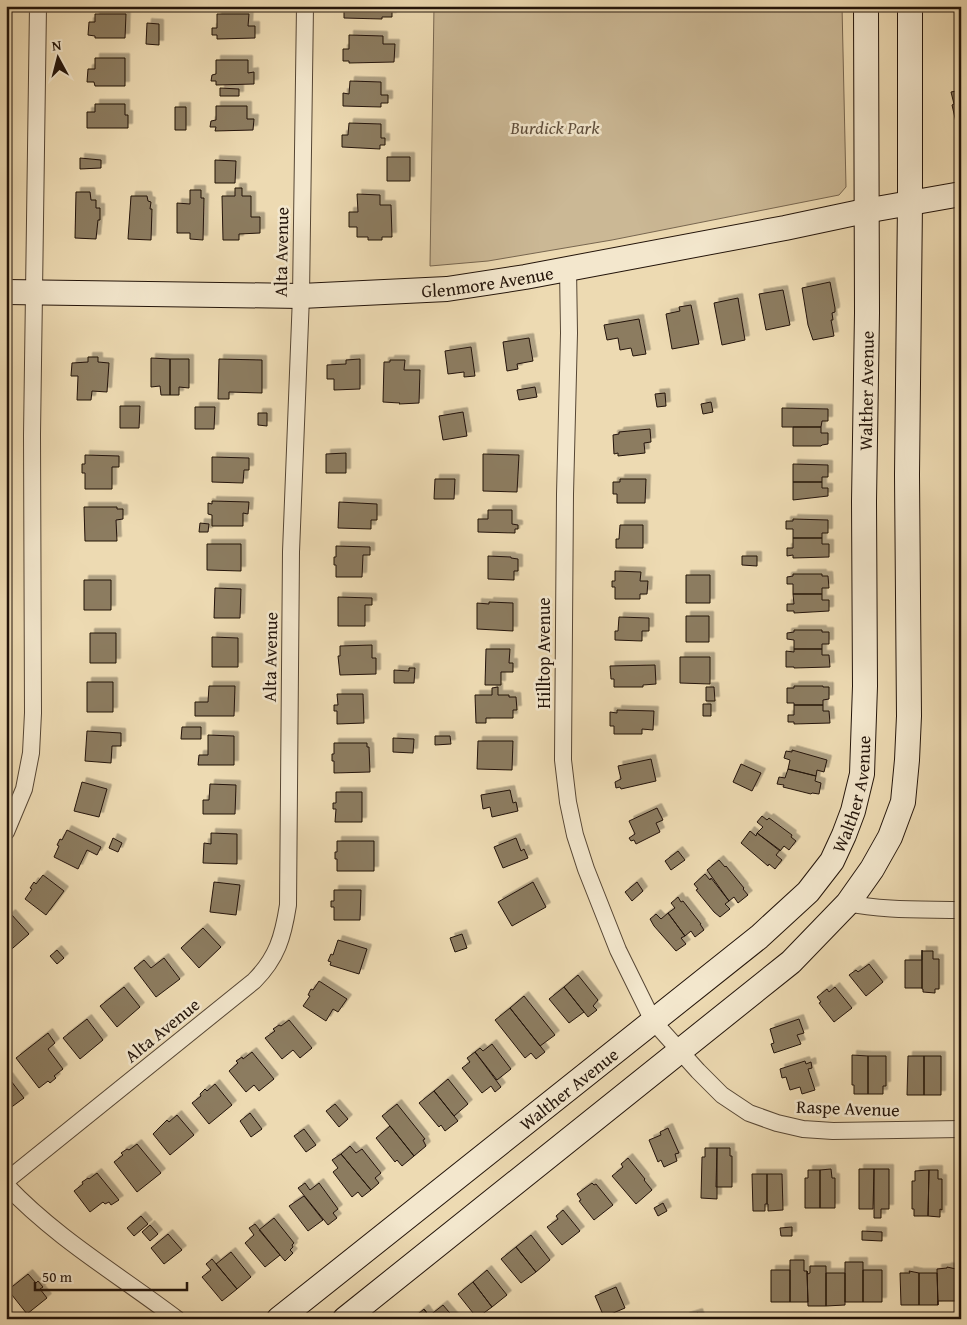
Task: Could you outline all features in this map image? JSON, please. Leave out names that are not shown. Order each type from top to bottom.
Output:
[{"type":"main road","name":"Walther Avenue","points":[[279,1319],[759,938],[808,892],[832,861],[844,835],[858,796],[864,751],[866,686],[864,492],[867,313],[865,211],[866,6]]},
{"type":"main road","points":[[345,1319],[791,962],[848,904],[890,838],[903,802],[909,706],[907,475],[910,6]]},
{"type":"main road","name":"Glenmore Avenue","points":[[6,292],[301,296],[447,289],[525,277],[961,194]]},
{"type":"street","points":[[6,832],[24,789],[30,753],[33,713],[32,572],[38,6]]},
{"type":"street","name":"Alta Avenue","points":[[6,1181],[254,981],[272,959],[283,932],[288,905],[291,552],[301,296],[305,6]]},
{"type":"street","name":"Hilltop Avenue","points":[[568,268],[564,494],[563,760],[573,826],[586,869],[618,950],[653,1021]]},
{"type":"street","points":[[848,904],[961,910]]},
{"type":"street","name":"Raspe Avenue","points":[[653,1021],[722,1094],[748,1113],[777,1124],[803,1129],[833,1131],[961,1129]]},
{"type":"street","points":[[6,1185],[26,1206],[54,1229],[177,1319]]},
{"type":"green space","name":"Burdick Park","points":[[434,6],[842,6],[846,187],[839,195],[612,240],[488,261],[430,266]]},
{"type":"building","points":[[344,6],[392,6],[392,17],[382,17],[382,19],[344,18]]},
{"type":"building","points":[[95,14],[126,14],[125,38],[95,38],[95,36],[88,35],[89,22],[95,22]]},
{"type":"building","points":[[217,14],[249,14],[248,26],[255,26],[255,38],[217,39],[217,35],[212,35],[212,28],[217,28]]},
{"type":"building","points":[[147,23],[159,24],[159,45],[146,44]]},
{"type":"building","points":[[349,35],[383,36],[383,44],[395,44],[394,62],[349,63],[349,61],[343,61],[343,49],[349,49]]},
{"type":"building","points":[[95,58],[125,58],[125,86],[95,86],[94,82],[87,82],[88,69],[95,69]]},
{"type":"building","points":[[216,60],[248,60],[248,73],[254,72],[254,84],[216,85],[216,81],[211,81],[212,75],[216,74]]},
{"type":"building","points":[[350,81],[381,82],[381,95],[388,95],[388,103],[381,103],[381,107],[343,106],[343,93],[349,94]]},
{"type":"building","points":[[220,88],[239,89],[239,96],[220,96]]},
{"type":"building","points":[[961,90],[961,140],[960,140],[951,92]]},
{"type":"building","points":[[95,104],[125,104],[125,115],[128,115],[128,128],[87,128],[87,112],[95,112]]},
{"type":"building","points":[[216,106],[247,106],[247,119],[254,119],[253,130],[215,131],[216,127],[210,127],[211,121],[216,120]]},
{"type":"building","points":[[175,107],[186,107],[186,130],[175,130]]},
{"type":"building","points":[[349,123],[381,124],[381,138],[385,138],[385,145],[380,145],[380,149],[342,147],[342,135],[348,135]]},
{"type":"building","points":[[387,157],[410,157],[410,181],[387,181]]},
{"type":"building","points":[[80,158],[101,160],[101,168],[80,169]]},
{"type":"building","points":[[215,160],[236,161],[235,183],[215,183]]},
{"type":"building","points":[[235,188],[242,188],[242,196],[251,196],[251,217],[260,217],[260,233],[239,234],[239,240],[223,240],[222,196],[235,196]]},
{"type":"building","points":[[190,190],[201,190],[201,198],[204,198],[203,240],[190,239],[190,233],[177,233],[177,203],[190,204]]},
{"type":"building","points":[[76,192],[90,192],[91,200],[96,200],[96,208],[100,208],[100,220],[98,220],[96,239],[75,238]]},
{"type":"building","points":[[357,194],[380,195],[380,205],[391,205],[392,237],[382,237],[382,240],[368,240],[368,237],[357,237],[357,227],[349,227],[349,212],[358,212]]},
{"type":"building","points":[[131,196],[147,196],[148,201],[151,202],[151,240],[128,239]]},
{"type":"building","points":[[830,282],[835,308],[835,312],[832,313],[833,320],[831,320],[834,336],[813,340],[808,325],[802,288]]},
{"type":"building","points":[[783,290],[790,325],[766,330],[759,294]]},
{"type":"building","points":[[738,298],[745,340],[722,345],[714,303]]},
{"type":"building","points":[[691,305],[699,344],[672,349],[666,314],[680,311],[679,307]]},
{"type":"building","points":[[639,319],[646,354],[633,356],[631,348],[620,350],[618,338],[607,340],[604,325]]},
{"type":"building","points":[[529,338],[533,361],[517,364],[518,369],[507,371],[503,342]]},
{"type":"building","points":[[471,347],[475,376],[464,377],[464,372],[448,374],[445,351]]},
{"type":"building","points":[[88,357],[98,357],[98,362],[109,363],[107,392],[92,391],[91,400],[77,400],[78,376],[71,376],[72,363],[88,362]]},
{"type":"building","points":[[151,358],[170,359],[170,395],[161,395],[160,386],[151,387]]},
{"type":"building","points":[[170,359],[189,359],[189,388],[179,387],[179,395],[170,395]]},
{"type":"building","points":[[219,359],[262,360],[262,393],[229,392],[229,399],[218,399]]},
{"type":"building","points":[[360,359],[360,389],[334,390],[334,379],[327,379],[327,365],[346,364],[346,360]]},
{"type":"building","points":[[390,360],[405,360],[404,370],[420,370],[419,403],[399,404],[383,402],[384,362],[390,362]]},
{"type":"building","points":[[535,387],[537,397],[519,400],[517,390]]},
{"type":"building","points":[[665,393],[666,406],[657,407],[655,394]]},
{"type":"building","points":[[711,402],[713,412],[703,414],[701,404]]},
{"type":"building","points":[[120,406],[140,406],[139,428],[120,428]]},
{"type":"building","points":[[195,407],[215,407],[214,429],[195,429]]},
{"type":"building","points":[[782,408],[828,409],[828,421],[822,421],[821,427],[782,427]]},
{"type":"building","points":[[463,412],[467,436],[443,440],[439,416]]},
{"type":"building","points":[[258,413],[267,413],[267,426],[258,425]]},
{"type":"building","points":[[793,427],[821,427],[821,433],[828,433],[828,444],[821,446],[793,446]]},
{"type":"building","points":[[650,429],[651,442],[644,443],[645,453],[618,456],[618,453],[614,454],[613,435],[619,434],[619,432]]},
{"type":"building","points":[[346,453],[346,473],[326,473],[326,454]]},
{"type":"building","points":[[483,454],[519,455],[517,492],[483,491]]},
{"type":"building","points":[[85,455],[119,456],[119,467],[112,467],[112,489],[85,489],[85,473],[82,473],[82,464],[85,464]]},
{"type":"building","points":[[212,457],[249,458],[249,470],[244,470],[243,483],[212,482]]},
{"type":"building","points":[[793,464],[828,465],[828,477],[822,477],[822,482],[793,482]]},
{"type":"building","points":[[435,479],[455,479],[454,499],[434,499]]},
{"type":"building","points":[[620,479],[646,479],[645,503],[617,503],[617,494],[613,494],[613,482],[620,482]]},
{"type":"building","points":[[793,482],[822,482],[822,488],[828,488],[828,496],[793,500]]},
{"type":"building","points":[[212,501],[249,502],[248,514],[243,513],[243,526],[212,526],[212,515],[208,514],[208,503],[212,504]]},
{"type":"building","points":[[339,502],[377,504],[377,520],[371,520],[371,529],[338,528]]},
{"type":"building","points":[[84,507],[117,507],[117,509],[123,509],[123,519],[116,520],[117,541],[85,541]]},
{"type":"building","points":[[488,510],[512,510],[512,524],[518,525],[518,529],[515,529],[515,533],[478,532],[478,519],[488,519]]},
{"type":"building","points":[[793,519],[828,520],[828,533],[822,533],[822,538],[793,538],[793,529],[786,529],[786,521],[793,521]]},
{"type":"building","points":[[200,523],[209,524],[208,532],[199,532]]},
{"type":"building","points":[[620,525],[643,525],[643,548],[616,548],[616,539],[619,539]]},
{"type":"building","points":[[793,538],[822,538],[822,544],[829,544],[829,557],[793,558],[793,555],[787,556],[787,548],[793,548]]},
{"type":"building","points":[[207,544],[241,544],[241,571],[207,570]]},
{"type":"building","points":[[336,546],[370,547],[370,555],[363,555],[362,577],[336,577],[334,557],[336,557]]},
{"type":"building","points":[[488,556],[518,559],[518,571],[514,571],[514,580],[488,579]]},
{"type":"building","points":[[742,556],[757,556],[757,566],[742,565]]},
{"type":"building","points":[[615,571],[641,572],[640,581],[648,581],[647,594],[640,594],[640,599],[615,599],[615,587],[612,587],[612,581],[615,581]]},
{"type":"building","points":[[793,574],[822,574],[822,576],[828,576],[829,588],[822,588],[822,594],[793,594],[793,584],[787,584],[787,577],[793,576]]},
{"type":"building","points":[[686,575],[710,575],[710,603],[686,603]]},
{"type":"building","points":[[84,580],[111,580],[111,610],[84,610]]},
{"type":"building","points":[[215,588],[241,589],[240,618],[214,618]]},
{"type":"building","points":[[793,594],[822,594],[822,600],[829,600],[829,611],[794,613],[794,611],[787,611],[787,604],[794,604]]},
{"type":"building","points":[[338,597],[372,598],[372,605],[365,605],[365,626],[338,626]]},
{"type":"building","points":[[489,602],[513,603],[513,631],[477,629],[477,603],[489,604]]},
{"type":"building","points":[[686,616],[709,616],[709,642],[686,642]]},
{"type":"building","points":[[619,617],[649,618],[649,631],[642,631],[642,641],[615,640],[615,631],[618,631]]},
{"type":"building","points":[[794,630],[822,630],[822,632],[829,632],[829,644],[822,644],[822,649],[794,649],[794,640],[787,639],[787,633],[794,632]]},
{"type":"building","points":[[90,633],[116,633],[116,663],[90,663]]},
{"type":"building","points":[[212,637],[238,638],[238,667],[212,667]]},
{"type":"building","points":[[372,645],[372,658],[376,658],[376,674],[340,675],[338,656],[340,656],[340,646]]},
{"type":"building","points":[[486,649],[510,649],[509,663],[513,663],[513,672],[501,672],[501,685],[485,685]]},
{"type":"building","points":[[794,649],[822,649],[822,655],[829,655],[830,667],[786,667],[786,651],[794,652]]},
{"type":"building","points":[[680,657],[710,657],[710,684],[680,683]]},
{"type":"building","points":[[655,665],[656,684],[643,685],[643,687],[614,687],[610,666]]},
{"type":"building","points":[[409,668],[415,668],[414,683],[394,683],[394,670],[409,671]]},
{"type":"building","points":[[87,682],[113,682],[113,712],[87,712]]},
{"type":"building","points":[[209,686],[235,686],[234,716],[195,716],[195,702],[208,702]]},
{"type":"building","points":[[794,686],[829,687],[829,699],[823,700],[823,705],[794,705],[794,703],[787,703],[787,688],[794,688]]},
{"type":"building","points":[[498,687],[498,695],[516,697],[517,710],[513,710],[513,718],[486,718],[486,723],[476,723],[475,695],[492,695],[492,688]]},
{"type":"building","points":[[706,687],[714,687],[715,701],[706,701]]},
{"type":"building","points":[[337,694],[363,694],[364,723],[337,724],[337,711],[334,711],[334,705],[338,705]]},
{"type":"building","points":[[703,704],[711,704],[711,716],[703,716]]},
{"type":"building","points":[[794,705],[823,705],[823,711],[829,711],[830,723],[794,724],[794,722],[788,722],[788,715],[794,715]]},
{"type":"building","points":[[617,710],[654,711],[653,730],[642,729],[642,734],[614,734],[614,726],[610,726],[610,712],[617,713]]},
{"type":"building","points":[[182,727],[201,727],[201,739],[181,739]]},
{"type":"building","points":[[87,731],[121,733],[121,746],[112,746],[111,763],[85,761]]},
{"type":"building","points":[[208,735],[234,736],[234,765],[198,765],[199,755],[208,755]]},
{"type":"building","points":[[435,736],[450,736],[451,744],[435,745]]},
{"type":"building","points":[[393,738],[414,739],[413,753],[393,752]]},
{"type":"building","points":[[478,741],[513,741],[512,770],[477,769]]},
{"type":"building","points":[[334,743],[367,743],[367,747],[369,747],[370,772],[334,773],[332,754],[334,754]]},
{"type":"building","points":[[792,750],[827,760],[824,772],[817,770],[816,776],[788,769],[790,760],[784,758],[786,751],[792,752]]},
{"type":"building","points":[[651,759],[656,781],[621,789],[620,787],[616,788],[615,782],[621,779],[618,766]]},
{"type":"building","points":[[741,764],[761,773],[752,791],[733,782]]},
{"type":"building","points":[[788,769],[816,776],[815,781],[821,783],[819,794],[811,794],[777,784],[779,777],[785,778]]},
{"type":"building","points":[[82,782],[107,789],[99,817],[74,811]]},
{"type":"building","points":[[210,784],[236,785],[235,814],[203,814],[203,800],[209,800]]},
{"type":"building","points":[[510,790],[513,803],[516,802],[518,811],[492,817],[490,807],[483,809],[481,795]]},
{"type":"building","points":[[336,792],[362,792],[362,822],[335,822],[336,809],[333,809],[333,803],[336,803]]},
{"type":"building","points":[[657,808],[663,820],[656,823],[660,832],[636,844],[634,840],[631,841],[629,838],[635,834],[629,821]]},
{"type":"building","points":[[762,816],[767,820],[769,818],[792,835],[791,837],[796,841],[789,850],[784,846],[780,851],[757,833],[763,827],[757,822]]},
{"type":"building","points":[[67,830],[101,847],[97,855],[87,850],[78,869],[54,857],[59,846],[57,845]]},
{"type":"building","points":[[750,831],[756,836],[757,833],[780,850],[776,855],[782,860],[775,869],[769,864],[768,866],[741,843]]},
{"type":"building","points":[[211,833],[237,834],[237,864],[203,863],[204,843],[211,844]]},
{"type":"building","points":[[113,838],[122,843],[118,852],[109,848]]},
{"type":"building","points":[[516,838],[521,851],[524,849],[528,858],[503,868],[494,847]]},
{"type":"building","points":[[337,841],[374,841],[374,871],[337,871],[335,852],[337,852]]},
{"type":"building","points":[[678,851],[685,860],[671,870],[665,861]]},
{"type":"building","points":[[719,860],[726,866],[748,895],[738,903],[734,897],[729,901],[707,870]]},
{"type":"building","points":[[705,874],[710,880],[711,878],[729,901],[725,904],[730,909],[720,917],[696,890],[698,889],[694,884]]},
{"type":"building","points":[[43,875],[64,891],[46,915],[25,899],[32,889],[30,888],[34,882],[36,884]]},
{"type":"building","points":[[214,882],[240,885],[236,915],[210,912]]},
{"type":"building","points":[[533,882],[546,907],[512,926],[498,902]]},
{"type":"building","points":[[637,882],[643,891],[632,901],[625,892]]},
{"type":"building","points":[[334,890],[361,890],[360,920],[334,920],[334,907],[331,907],[331,901],[334,901]]},
{"type":"building","points":[[678,897],[704,930],[695,937],[691,931],[685,936],[668,913],[675,908],[671,903]]},
{"type":"building","points":[[668,913],[685,936],[681,938],[686,944],[676,951],[650,919],[656,914],[661,919]]},
{"type":"building","points":[[11,914],[29,934],[6,954],[6,918]]},
{"type":"building","points":[[203,928],[221,947],[199,968],[181,948]]},
{"type":"building","points":[[462,934],[467,948],[455,952],[450,938]]},
{"type":"building","points":[[338,940],[367,949],[359,974],[330,965],[331,962],[328,961],[331,954],[333,955]]},
{"type":"building","points":[[57,950],[64,958],[57,964],[50,956]]},
{"type":"building","points":[[922,951],[933,951],[933,959],[939,959],[939,989],[935,989],[935,993],[923,992],[922,989]]},
{"type":"building","points":[[164,958],[180,979],[156,997],[134,968],[144,960],[151,968]]},
{"type":"building","points":[[959,959],[961,959],[961,989],[959,989]]},
{"type":"building","points":[[905,960],[922,960],[922,988],[905,988]]},
{"type":"building","points":[[869,964],[883,982],[866,996],[849,975],[856,970],[858,972]]},
{"type":"building","points":[[578,975],[598,1000],[593,1006],[597,1010],[588,1017],[564,987]]},
{"type":"building","points":[[319,981],[347,999],[338,1012],[333,1009],[326,1021],[303,1006],[310,996],[308,995],[311,989],[313,990]]},
{"type":"building","points":[[124,987],[140,1007],[117,1027],[100,1006]]},
{"type":"building","points":[[564,987],[584,1012],[569,1023],[549,999]]},
{"type":"building","points":[[835,987],[852,1008],[834,1022],[819,1003],[821,1002],[817,997],[827,989],[829,992]]},
{"type":"building","points":[[524,996],[555,1035],[540,1046],[510,1008]]},
{"type":"building","points":[[510,1008],[545,1052],[536,1059],[531,1053],[525,1058],[495,1020]]},
{"type":"building","points":[[87,1019],[103,1040],[80,1059],[63,1038]]},
{"type":"building","points":[[799,1019],[804,1033],[797,1035],[801,1044],[774,1053],[771,1044],[774,1043],[770,1029]]},
{"type":"building","points":[[289,1020],[312,1048],[300,1058],[293,1050],[282,1059],[265,1038],[275,1031],[273,1029]]},
{"type":"building","points":[[48,1033],[55,1043],[48,1049],[63,1069],[54,1076],[56,1078],[50,1083],[48,1081],[39,1088],[16,1058]]},
{"type":"building","points":[[492,1044],[511,1069],[497,1080],[475,1052],[480,1048],[483,1051]]},
{"type":"building","points":[[252,1052],[274,1079],[259,1091],[254,1085],[246,1092],[229,1071],[238,1063],[236,1061],[242,1057],[243,1059]]},
{"type":"building","points":[[475,1052],[501,1087],[495,1092],[491,1086],[482,1093],[462,1068],[470,1062],[467,1058]]},
{"type":"building","points":[[852,1055],[868,1056],[868,1094],[854,1094],[854,1085],[852,1085]]},
{"type":"building","points":[[868,1056],[886,1056],[886,1086],[883,1086],[883,1094],[868,1094]]},
{"type":"building","points":[[908,1056],[924,1056],[924,1095],[907,1095]]},
{"type":"building","points":[[924,1056],[941,1056],[941,1095],[924,1095]]},
{"type":"building","points":[[805,1061],[806,1064],[811,1062],[812,1068],[808,1069],[815,1090],[802,1094],[800,1087],[790,1090],[786,1077],[782,1078],[780,1069]]},
{"type":"building","points":[[8,1077],[24,1098],[6,1111],[6,1078]]},
{"type":"building","points":[[448,1079],[468,1104],[454,1116],[434,1091]]},
{"type":"building","points":[[215,1084],[232,1105],[209,1124],[192,1103],[201,1096],[200,1094],[205,1089],[207,1091]]},
{"type":"building","points":[[434,1091],[458,1121],[445,1131],[441,1125],[439,1127],[419,1103]]},
{"type":"building","points":[[335,1104],[348,1119],[339,1127],[326,1111]]},
{"type":"building","points":[[397,1104],[425,1139],[423,1140],[426,1146],[414,1156],[382,1116]]},
{"type":"building","points":[[250,1113],[262,1129],[251,1137],[240,1121]]},
{"type":"building","points":[[177,1115],[194,1135],[170,1155],[153,1134],[167,1120],[169,1122]]},
{"type":"building","points":[[390,1126],[414,1156],[402,1166],[397,1160],[395,1162],[376,1138]]},
{"type":"building","points":[[668,1128],[679,1153],[675,1154],[677,1161],[664,1167],[661,1160],[658,1162],[649,1140],[661,1135],[660,1132]]},
{"type":"building","points":[[304,1129],[316,1145],[306,1152],[294,1136]]},
{"type":"building","points":[[137,1144],[161,1173],[137,1192],[114,1162],[123,1155],[121,1153]]},
{"type":"building","points":[[350,1146],[356,1153],[362,1149],[381,1173],[375,1178],[379,1183],[371,1190],[341,1154]]},
{"type":"building","points":[[705,1148],[717,1148],[717,1199],[701,1198],[702,1157],[705,1157]]},
{"type":"building","points":[[717,1148],[730,1148],[730,1156],[732,1156],[732,1187],[716,1187]]},
{"type":"building","points":[[341,1154],[371,1190],[362,1197],[358,1192],[352,1197],[333,1172],[338,1168],[332,1160]]},
{"type":"building","points":[[628,1158],[652,1190],[636,1204],[612,1176],[623,1167],[621,1164]]},
{"type":"building","points":[[831,1169],[832,1178],[835,1178],[835,1208],[820,1208],[820,1170]]},
{"type":"building","points":[[859,1169],[874,1169],[873,1209],[859,1209]]},
{"type":"building","points":[[874,1169],[889,1169],[889,1209],[881,1209],[881,1218],[874,1218]]},
{"type":"building","points":[[808,1170],[820,1170],[820,1208],[805,1208],[805,1178],[808,1178]]},
{"type":"building","points":[[929,1170],[928,1216],[914,1216],[914,1209],[912,1209],[912,1181],[915,1181],[915,1171]]},
{"type":"building","points":[[929,1170],[938,1170],[938,1179],[942,1179],[942,1210],[940,1209],[940,1217],[928,1216]]},
{"type":"building","points":[[97,1173],[119,1200],[111,1205],[109,1202],[105,1204],[103,1202],[90,1212],[74,1191],[83,1184],[82,1182]]},
{"type":"building","points":[[752,1174],[767,1174],[767,1204],[765,1204],[765,1211],[753,1211]]},
{"type":"building","points":[[767,1174],[782,1174],[783,1210],[768,1211]]},
{"type":"building","points":[[305,1183],[310,1190],[319,1183],[338,1209],[333,1213],[337,1218],[328,1225],[298,1188]]},
{"type":"building","points":[[592,1183],[596,1184],[613,1205],[594,1220],[579,1201],[581,1200],[577,1194]]},
{"type":"building","points":[[304,1196],[323,1220],[308,1231],[289,1206]]},
{"type":"building","points":[[663,1203],[667,1211],[658,1216],[654,1208]]},
{"type":"building","points":[[563,1210],[580,1231],[562,1245],[547,1227],[558,1219],[556,1216]]},
{"type":"building","points":[[141,1216],[148,1224],[134,1236],[127,1228]]},
{"type":"building","points":[[274,1218],[294,1243],[290,1250],[293,1253],[285,1261],[259,1230]]},
{"type":"building","points":[[255,1224],[280,1255],[265,1267],[245,1243],[254,1235],[249,1228]]},
{"type":"building","points":[[150,1225],[158,1234],[150,1241],[142,1232]]},
{"type":"building","points":[[792,1227],[792,1236],[781,1236],[780,1228]]},
{"type":"building","points":[[862,1231],[882,1232],[882,1241],[862,1240]]},
{"type":"building","points":[[168,1234],[182,1250],[164,1264],[151,1248]]},
{"type":"building","points":[[531,1235],[550,1260],[536,1272],[516,1247]]},
{"type":"building","points":[[516,1247],[536,1272],[521,1283],[501,1259]]},
{"type":"building","points":[[231,1252],[251,1277],[237,1289],[216,1264]]},
{"type":"building","points":[[212,1259],[237,1289],[222,1301],[202,1277],[211,1270],[206,1264]]},
{"type":"building","points":[[790,1260],[804,1260],[804,1271],[807,1271],[808,1302],[790,1302]]},
{"type":"building","points":[[845,1262],[863,1262],[863,1302],[845,1302]]},
{"type":"building","points":[[810,1266],[826,1266],[826,1306],[808,1306],[807,1271],[808,1274],[810,1273]]},
{"type":"building","points":[[947,1267],[956,1269],[956,1301],[938,1301],[938,1305],[937,1269]]},
{"type":"building","points":[[956,1269],[961,1269],[961,1301],[956,1301]]},
{"type":"building","points":[[487,1270],[507,1295],[492,1307],[473,1282]]},
{"type":"building","points":[[771,1270],[790,1270],[790,1302],[771,1302]]},
{"type":"building","points":[[863,1270],[882,1270],[882,1302],[863,1302]]},
{"type":"building","points":[[909,1271],[919,1273],[919,1305],[901,1305],[900,1273],[910,1273]]},
{"type":"building","points":[[826,1273],[845,1273],[845,1305],[826,1306]]},
{"type":"building","points":[[919,1273],[937,1273],[938,1305],[919,1305]]},
{"type":"building","points":[[28,1274],[36,1283],[38,1281],[43,1287],[40,1289],[47,1298],[27,1314],[8,1290]]},
{"type":"building","points":[[473,1282],[492,1307],[477,1318],[458,1294]]},
{"type":"building","points":[[616,1287],[625,1308],[604,1317],[595,1296]]},
{"type":"building","points":[[443,1305],[455,1319],[431,1319],[424,1309],[429,1316]]},
{"type":"building","points":[[424,1309],[431,1319],[412,1319]]},
{"type":"building","points":[[698,1313],[700,1319],[686,1319],[685,1317]]}]
